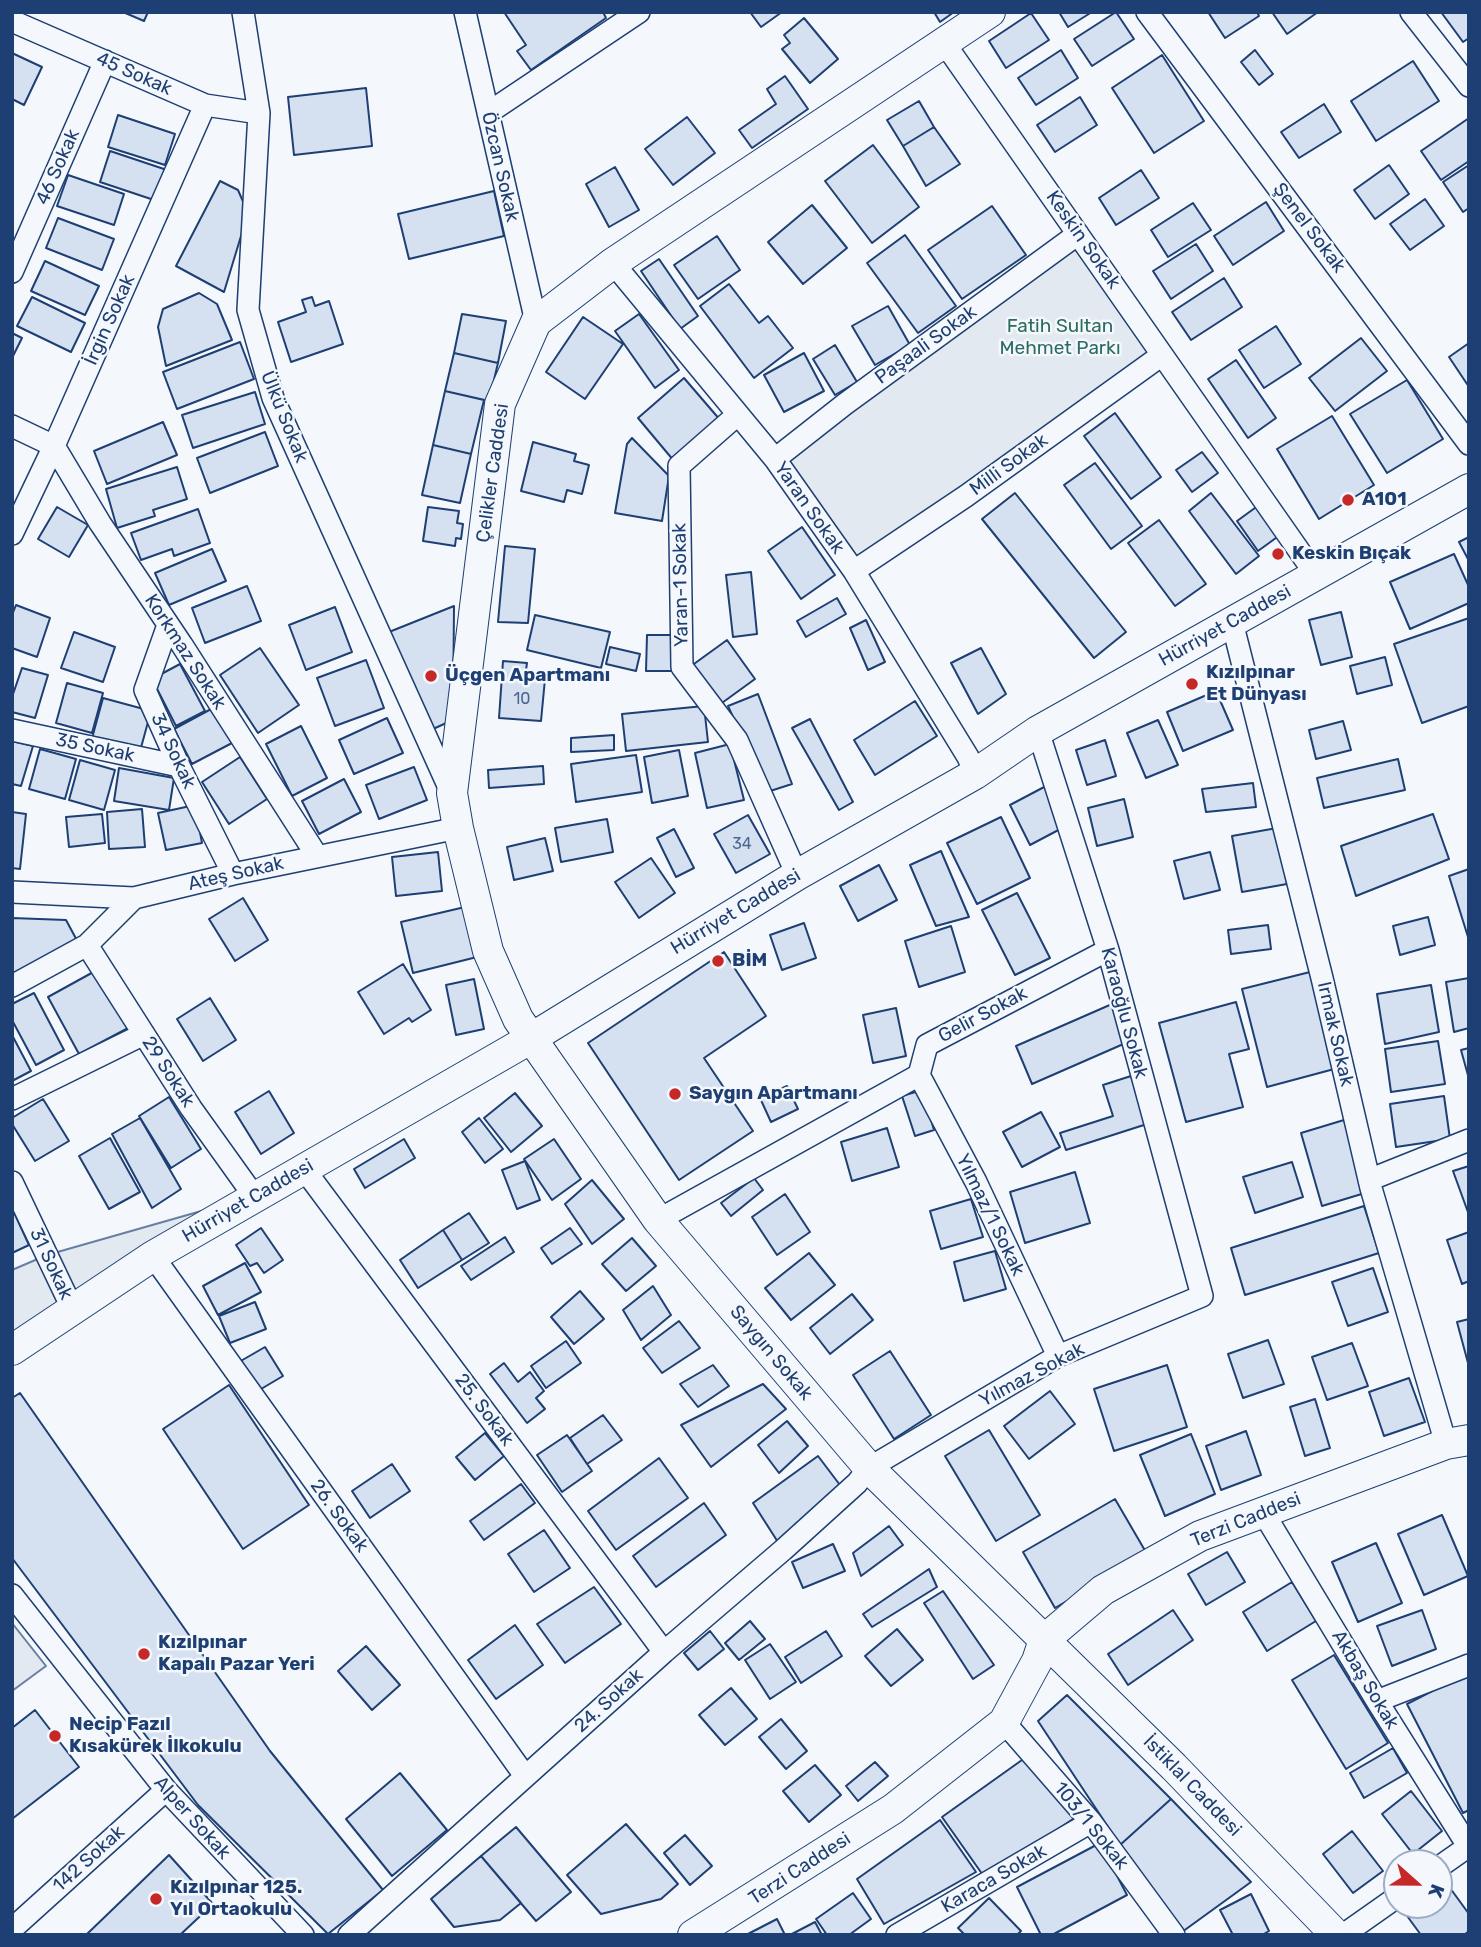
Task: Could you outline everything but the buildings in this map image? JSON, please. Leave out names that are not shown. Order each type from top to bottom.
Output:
[{"type":"street","name":"Ülkü Sokak","points":[[243,12],[260,113],[248,310],[273,398],[452,793]]},
{"type":"street","name":"Özcan Sokak","points":[[465,12],[536,322]]},
{"type":"street","points":[[488,113],[639,12]]},
{"type":"street","name":"Çelikler Caddesi","points":[[530,1039],[518,1019],[488,951],[452,793],[500,404],[536,322],[613,263],[990,12]]},
{"type":"street","name":"Şenel Sokak","points":[[1147,12],[1469,444]]},
{"type":"street","points":[[1411,12],[1469,86]]},
{"type":"street","name":"45 Sokak","points":[[12,21],[205,105],[260,113]]},
{"type":"street","name":"Keskin Sokak","points":[[945,44],[1316,575]]},
{"type":"street","name":"46 Sokak","points":[[12,272],[104,61]]},
{"type":"street","name":"İrgin Sokak","points":[[12,534],[54,446],[205,105]]},
{"type":"street","name":"Paşaali Sokak","points":[[775,459],[845,404],[1079,234]]},
{"type":"street","name":"Yaran Sokak","points":[[613,263],[736,416],[775,459],[854,571],[968,757],[975,774]]},
{"type":"street","name":"Milli Sokak","points":[[854,571],[966,496],[1162,355]]},
{"type":"street","name":"Yaran-1 Sokak","points":[[736,416],[679,466],[682,667],[737,740],[797,875]]},
{"type":"street","points":[[12,426],[54,446]]},
{"type":"street","name":"Korkmaz Sokak","points":[[54,446],[100,523],[317,856]]},
{"type":"street","name":"Hürriyet Caddesi","points":[[12,1350],[153,1256],[530,1039],[797,875],[975,774],[1038,732],[1469,489]]},
{"type":"street","name":"Irmak Sokak","points":[[1232,622],[1322,978],[1369,1180],[1457,1442]]},
{"type":"street","name":"34 Sokak","points":[[168,625],[145,690],[179,766],[233,874]]},
{"type":"street","name":"35 Sokak","points":[[12,730],[179,766]]},
{"type":"street","name":"Karaoğlu Sokak","points":[[1038,732],[1108,950],[1202,1296]]},
{"type":"street","name":"Ateş Sokak","points":[[12,892],[134,898],[233,874],[458,828]]},
{"type":"street","points":[[12,986],[87,945],[134,898]]},
{"type":"street","name":"29 Sokak","points":[[87,945],[191,1108],[254,1196]]},
{"type":"street","name":"Gelir Sokak","points":[[919,1075],[927,1045],[1108,950]]},
{"type":"street","points":[[12,1100],[144,1034]]},
{"type":"street","name":"Saygın Sokak","points":[[530,1039],[658,1220],[869,1468],[1044,1640]]},
{"type":"street","points":[[658,1220],[919,1075]]},
{"type":"street","name":"Yılmaz/1 Sokak","points":[[919,1075],[976,1182],[1058,1356]]},
{"type":"street","points":[[1369,1180],[1469,1140]]},
{"type":"street","name":"25. Sokak","points":[[304,1169],[664,1652]]},
{"type":"street","name":"31 Sokak","points":[[12,1182],[72,1308]]},
{"type":"street","name":"26. Sokak","points":[[153,1256],[525,1776]]},
{"type":"street","name":"Yılmaz Sokak","points":[[869,1468],[1058,1356],[1202,1296]]},
{"type":"street","name":"Terzi Caddesi","points":[[1044,1640],[1103,1590],[1200,1536],[1457,1442]]},
{"type":"street","name":"24. Sokak","points":[[349,1935],[664,1652],[783,1550],[857,1483],[869,1468]]},
{"type":"street","name":"Akbaş Sokak","points":[[1263,1512],[1377,1701],[1469,1846]]},
{"type":"street","name":"Alper Sokak","points":[[12,1595],[166,1790],[303,1935]]},
{"type":"street","points":[[1004,1722],[1037,1661],[1044,1640]]},
{"type":"street","name":"İstiklal Caddesi","points":[[1044,1640],[1174,1767],[1336,1935]]},
{"type":"street","points":[[1377,1701],[1469,1665]]},
{"type":"street","name":"Terzi Caddesi","points":[[693,1935],[893,1809],[1004,1722]]},
{"type":"street","name":"103/1 Sokak","points":[[1004,1722],[1091,1822],[1174,1935]]},
{"type":"street","name":"142 Sokak","points":[[12,1929],[166,1790]]},
{"type":"street","name":"Karaca Sokak","points":[[897,1935],[1091,1822]]},
{"type":"street","points":[[1453,1857],[1469,1846]]},
{"type":"street","points":[[1343,1935],[1383,1907]]},
{"type":"green space","name":"Fatih Sultan Mehmet Parkı","points":[[1079,239],[1156,352],[857,562],[785,458]]},
{"type":"green space","points":[[254,1196],[12,1350],[12,1270],[47,1255]]},
{"type":"green space","points":[[12,1623],[46,1666],[12,1691]]},
{"type":"place","name":"A101","points":[[1348,500]]},
{"type":"place","name":"Keskin Bıçak","points":[[1278,554]]},
{"type":"place","name":"Üçgen Apartmanı","points":[[431,676]]},
{"type":"place","name":"Kızılpınar Et Dünyası","points":[[1192,684]]},
{"type":"place","name":"BİM","points":[[718,961]]},
{"type":"place","name":"Saygın Apartmanı","points":[[675,1094]]},
{"type":"place","name":"Kızılpınar Kapalı Pazar Yeri","points":[[144,1654]]},
{"type":"place","name":"Necip Fazıl Kısakürek İlkokulu","points":[[55,1736]]},
{"type":"place","name":"Kızılpınar 125. Yıl Ortaokulu","points":[[156,1899]]}]
